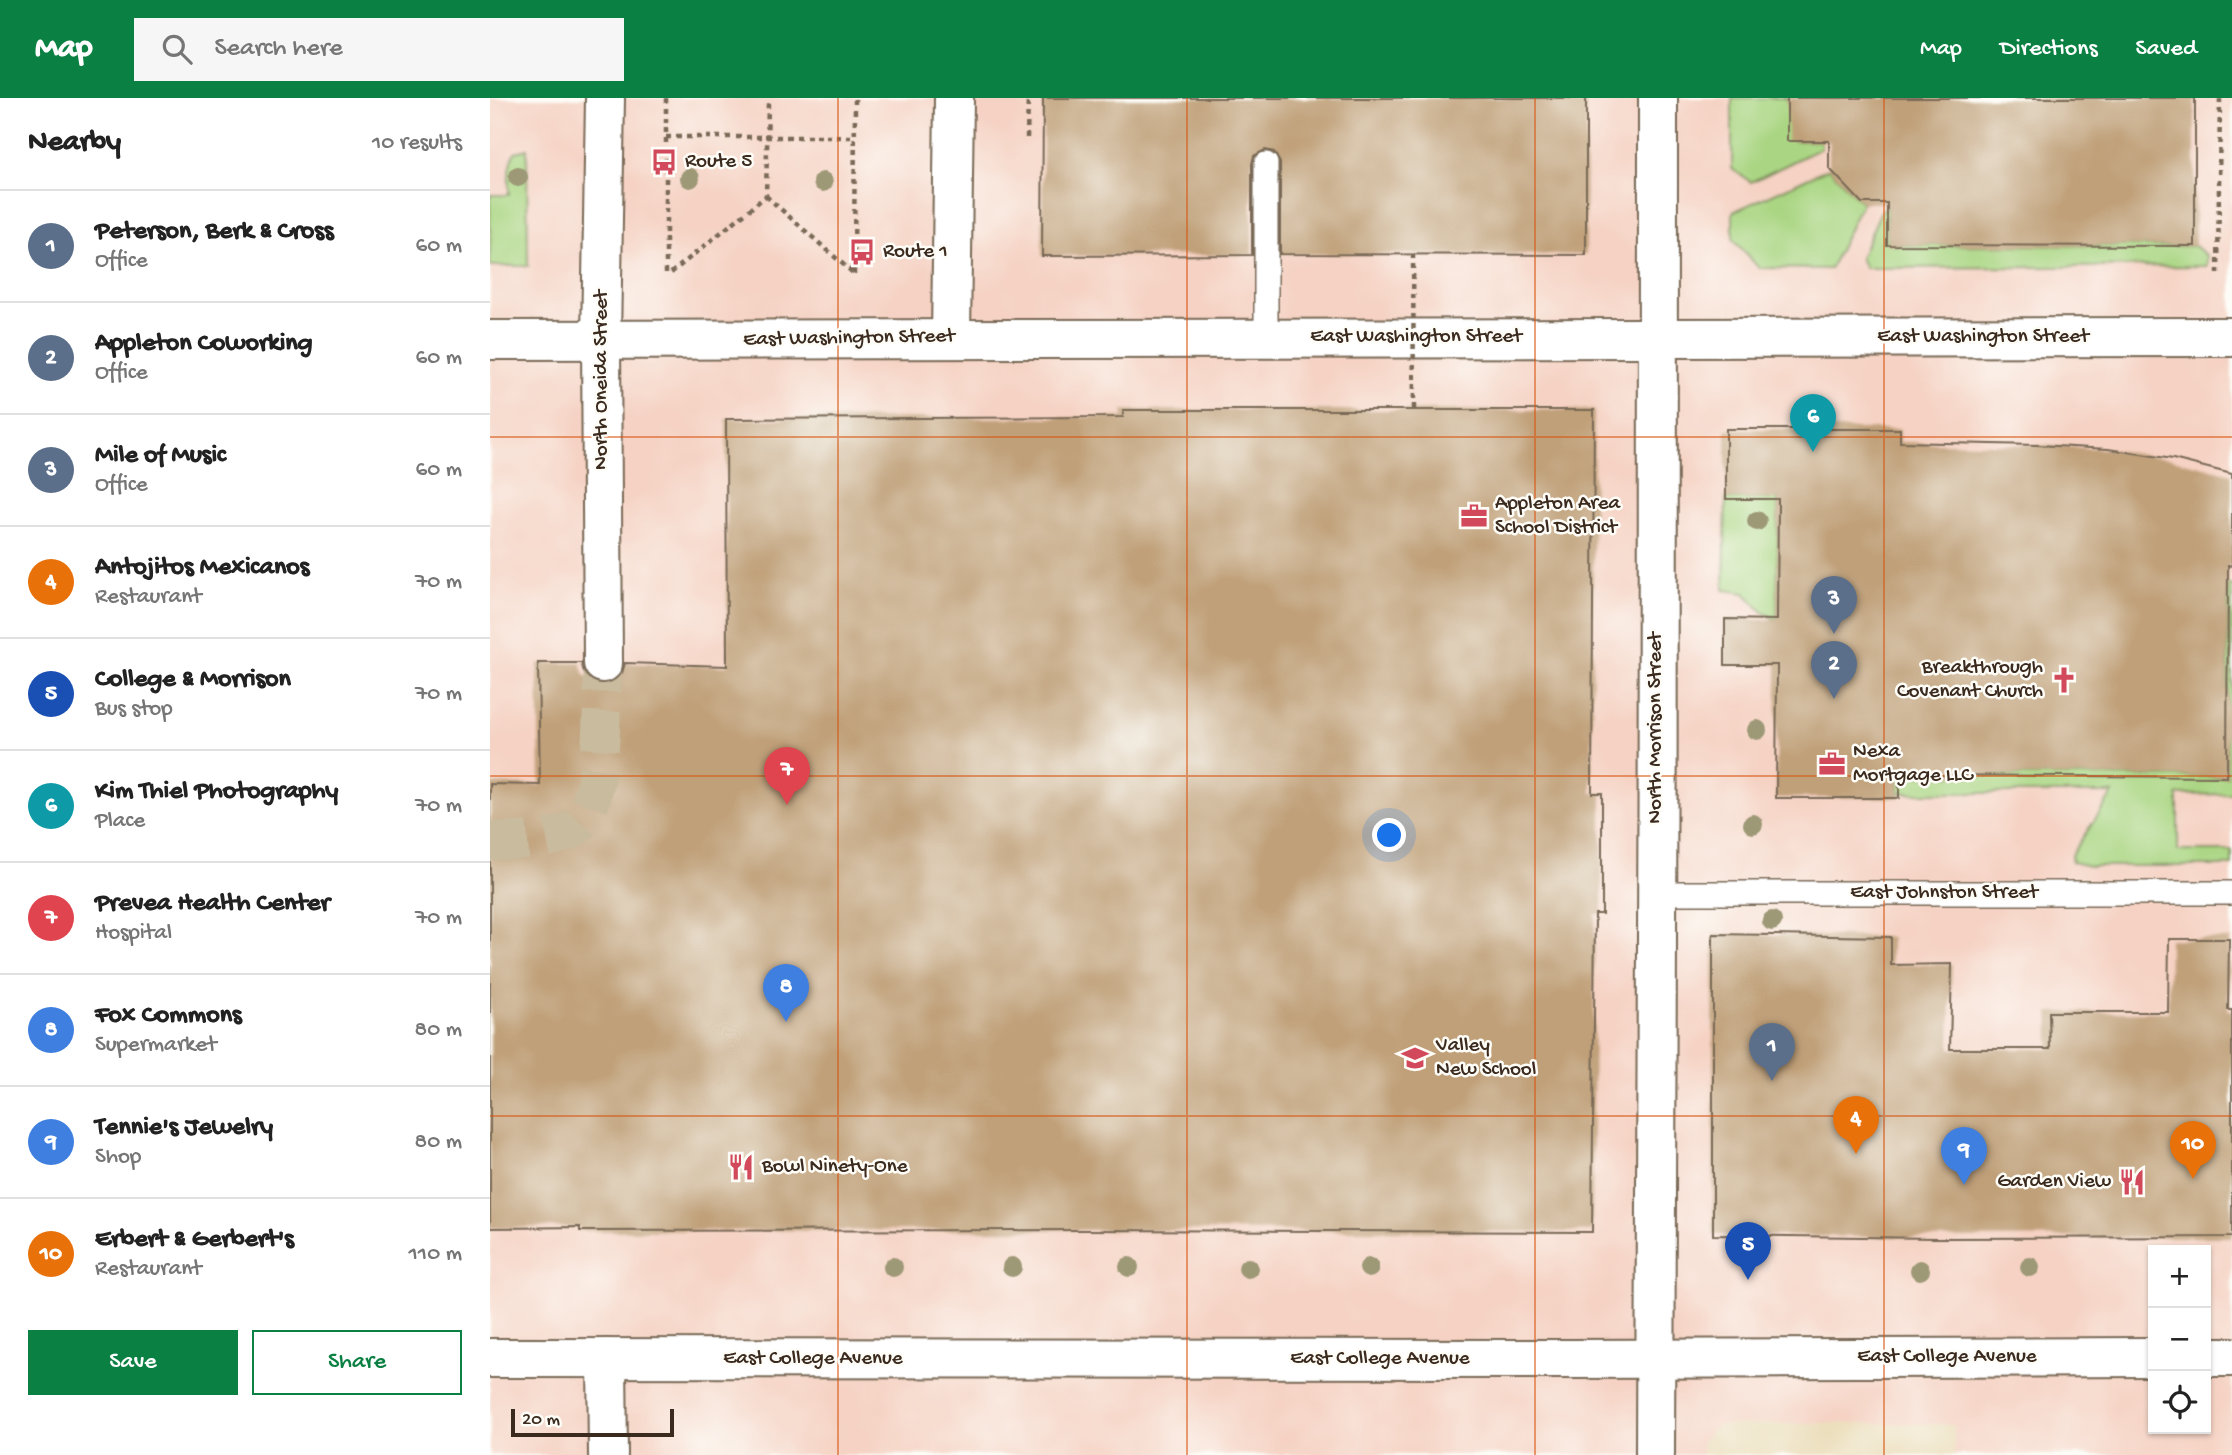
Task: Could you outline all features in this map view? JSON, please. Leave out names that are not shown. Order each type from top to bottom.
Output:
[{"type":"main road","name":"North Oneida Street","points":[[603,663],[601,340],[604,98]]},
{"type":"main road","points":[[951,337],[954,98]]},
{"type":"main road","name":"North Morrison Street","points":[[1655,1455],[1658,1107],[1658,98]]},
{"type":"main road","name":"East Washington Street","points":[[490,340],[951,337],[2232,337]]},
{"type":"main road","name":"East College Avenue","points":[[490,1358],[2148,1357]]},
{"type":"main road","points":[[2211,1357],[2232,1357]]},
{"type":"main road","points":[[607,1359],[608,1455]]},
{"type":"lane","points":[[1266,164],[1266,337]]},
{"type":"lane","name":"East Johnston Street","points":[[1656,893],[2232,893]]},
{"type":"path","points":[[666,98],[668,273],[766,196],[768,102]]},
{"type":"path","points":[[766,196],[854,274],[855,98]]},
{"type":"path","points":[[1027,138],[1028,98]]},
{"type":"path","points":[[2218,274],[2220,98]]},
{"type":"path","points":[[666,137],[855,137]]},
{"type":"path","points":[[1413,254],[1414,411]]},
{"type":"shaded area","points":[[490,98],[2232,98],[2232,1455],[1954,1455],[1954,1424],[1828,1423],[1718,1425],[1702,1440],[1702,1455],[490,1455]]},
{"type":"green space","points":[[1732,98],[1787,98],[1794,141],[1821,141],[1821,148],[1751,182],[1732,169]]},
{"type":"green space","points":[[527,149],[528,266],[490,266],[490,195],[509,195],[512,157],[515,152]]},
{"type":"green space","points":[[1829,168],[1862,203],[1830,269],[1759,268],[1733,240],[1733,212]]},
{"type":"green space","points":[[1887,205],[1887,241],[1895,245],[2195,246],[2207,256],[2207,266],[1865,268],[1860,258],[1880,213]]},
{"type":"green space","points":[[1726,499],[1778,499],[1777,620],[1763,612],[1745,593],[1724,590]]},
{"type":"green space","points":[[2228,585],[2232,585],[2232,794],[2178,795],[2178,851],[2232,851],[2232,866],[2089,866],[2072,862],[2071,855],[2113,793],[1899,793],[1899,775],[2227,777]]},
{"type":"building","points":[[1043,98],[1586,98],[1586,255],[1280,254],[1280,163],[1274,152],[1265,150],[1254,156],[1252,164],[1252,255],[1042,256]]},
{"type":"building","points":[[1787,98],[2195,98],[2195,246],[1887,245],[1887,203],[1862,203],[1829,168],[1829,141],[1787,141]]},
{"type":"building","points":[[1123,410],[1594,410],[1592,793],[1602,793],[1602,914],[1595,914],[1592,1232],[580,1231],[580,1227],[490,1228],[490,784],[540,785],[538,663],[581,663],[585,675],[602,685],[615,681],[622,673],[625,663],[727,666],[726,419],[1123,417]]},
{"type":"building","name":"Breakthrough Covenant Church","points":[[1726,429],[1900,429],[1900,442],[2108,449],[2173,459],[2232,474],[2232,566],[2228,565],[2227,777],[1899,775],[1899,798],[1776,798],[1777,665],[1725,665],[1725,619],[1777,620],[1778,499],[1726,499]]},
{"type":"building","points":[[1713,934],[1891,937],[1891,965],[1952,964],[1950,1049],[2050,1049],[2049,1012],[2168,1012],[2169,939],[2229,939],[2228,1010],[2232,1010],[2232,1237],[1936,1238],[1713,1235]]},
{"type":"tunnel","points":[[490,841],[560,835],[578,825],[587,813],[593,795],[600,748],[603,663]]},
{"type":"place","name":"Route 5","points":[[664,162]]},
{"type":"place","name":"Route 1","points":[[862,252]]},
{"type":"place","name":"Kim Thiel Photography","points":[[1813,452]]},
{"type":"place","name":"Appleton Area School District","points":[[1474,516]]},
{"type":"place","name":"Mile of Music","points":[[1834,634]]},
{"type":"place","name":"Breakthrough Covenant Church","points":[[2064,680]]},
{"type":"place","name":"Appleton Coworking","points":[[1834,699]]},
{"type":"place","name":"Nexa Mortgage LLC","points":[[1832,764]]},
{"type":"place","name":"Prevea Health Center","points":[[787,805]]},
{"type":"place","name":"Fox Commons","points":[[786,1022]]},
{"type":"place","name":"Valley New School","points":[[1415,1058]]},
{"type":"place","name":"Peterson, Berk & Cross","points":[[1772,1081]]},
{"type":"place","name":"Antojitos Mexicanos","points":[[1856,1154]]},
{"type":"place","name":"Bowl Ninety-One","points":[[741,1167]]},
{"type":"place","name":"Erbert & Gerbert's","points":[[2193,1179]]},
{"type":"place","name":"Garden View","points":[[2132,1182]]},
{"type":"place","name":"Tennie's Jewelry","points":[[1964,1185]]},
{"type":"place","name":"College & Morrison","points":[[1748,1280]]}]
